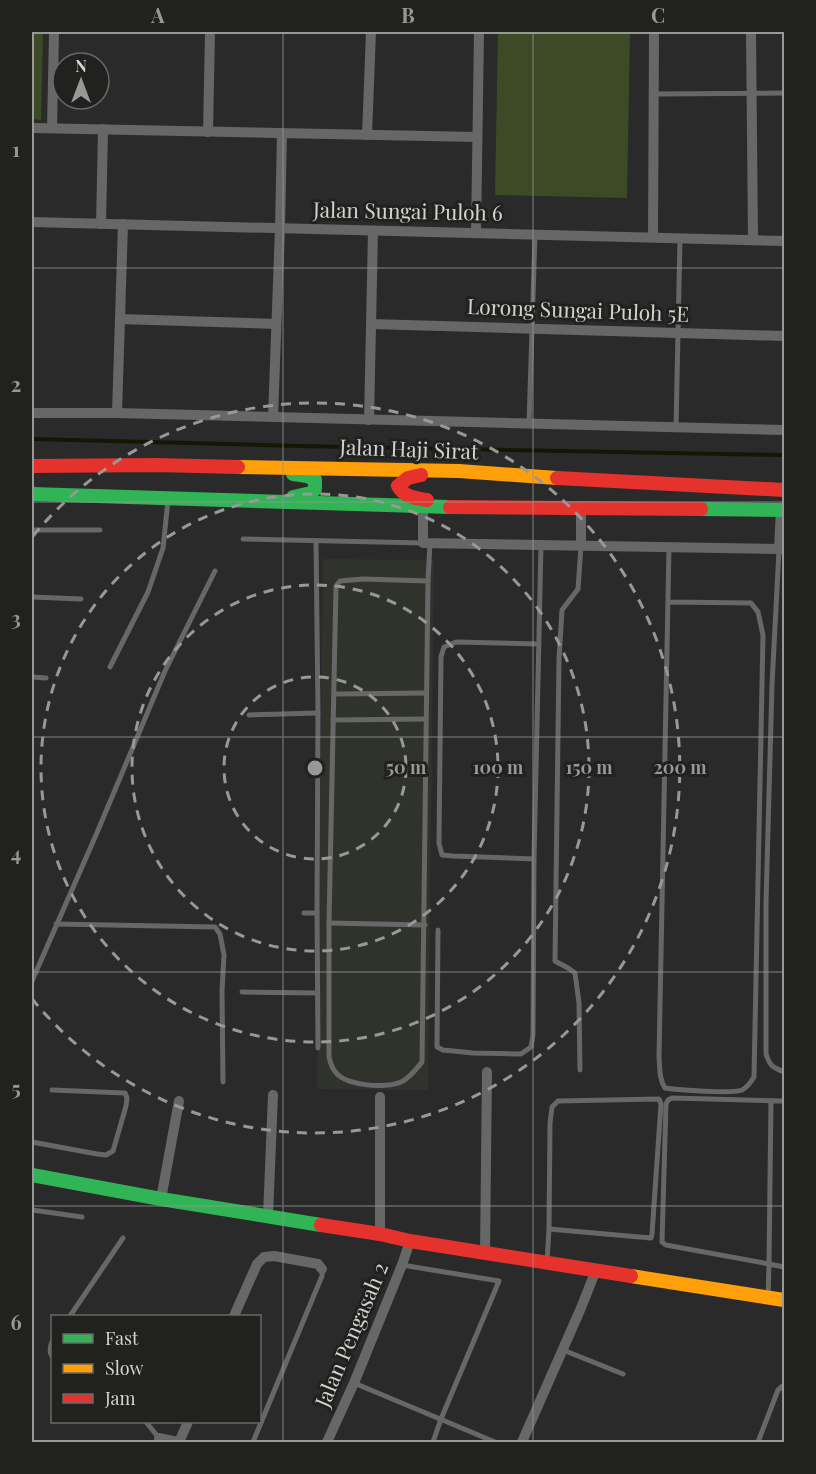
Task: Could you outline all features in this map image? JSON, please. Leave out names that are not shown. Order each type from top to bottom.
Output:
[{"type":"main road","name":"Jalan Haji Sirat","points":[[32,466],[459,471],[581,480],[784,490]]},
{"type":"main road","points":[[240,467],[307,476],[315,480],[316,485],[311,493],[299,496],[244,500]]},
{"type":"main road","points":[[459,471],[412,477],[403,480],[398,486],[402,494],[414,498],[486,508]]},
{"type":"main road","points":[[32,494],[486,508],[783,509]]},
{"type":"main road","points":[[32,1175],[410,1241],[784,1300]]},
{"type":"street","points":[[52,128],[54,32]]},
{"type":"street","points":[[208,132],[210,32]]},
{"type":"street","points":[[367,135],[371,32]]},
{"type":"street","points":[[476,233],[479,32]]},
{"type":"street","points":[[653,237],[654,32]]},
{"type":"street","points":[[751,32],[753,240]]},
{"type":"street","points":[[32,128],[477,138]]},
{"type":"street","points":[[100,224],[103,129]]},
{"type":"street","points":[[273,417],[282,133]]},
{"type":"street","name":"Jalan Sungai Puloh 6","points":[[32,222],[784,241]]},
{"type":"street","points":[[117,413],[123,224]]},
{"type":"street","points":[[369,420],[373,231]]},
{"type":"street","points":[[120,318],[276,324]]},
{"type":"street","name":"Lorong Sungai Puloh 5E","points":[[371,324],[784,336]]},
{"type":"street","points":[[32,413],[117,413],[784,430]]},
{"type":"street","points":[[423,506],[427,543],[782,549],[783,509]]},
{"type":"street","points":[[582,509],[582,546]]},
{"type":"street","points":[[485,1252],[487,1072]]},
{"type":"street","points":[[268,1216],[273,1095]]},
{"type":"street","points":[[380,1096],[380,1234]]},
{"type":"street","points":[[161,1199],[178,1101]]},
{"type":"street","name":"Jalan Pengasah 2","points":[[327,1443],[354,1383],[410,1241]]},
{"type":"street","points":[[235,1315],[257,1264],[264,1257],[274,1256],[318,1264],[322,1269]]},
{"type":"street","points":[[522,1443],[596,1270]]},
{"type":"street","points":[[157,1440],[178,1443],[188,1423]]},
{"type":"lane","points":[[654,94],[784,93]]},
{"type":"lane","points":[[529,424],[535,235]]},
{"type":"lane","points":[[676,428],[680,238]]},
{"type":"lane","points":[[110,667],[148,592],[163,548],[168,498]]},
{"type":"lane","points":[[32,530],[100,530]]},
{"type":"lane","points":[[243,539],[427,543],[428,581],[425,925],[422,1062],[404,1081],[390,1086],[366,1085],[346,1081],[334,1072],[329,1057],[329,923],[336,586],[340,581],[363,579],[428,581]]},
{"type":"lane","points":[[316,541],[318,1048]]},
{"type":"lane","points":[[438,930],[437,1047],[443,1050],[473,1053],[521,1054],[531,1047],[541,546]]},
{"type":"lane","points":[[580,1070],[579,1003],[575,973],[555,961],[562,610],[578,589],[582,546]]},
{"type":"lane","points":[[669,547],[660,1077],[665,1088],[740,1091],[750,1085],[754,1077],[763,635],[758,612],[751,603],[669,602]]},
{"type":"lane","points":[[782,549],[772,685],[766,902],[766,1054],[769,1064],[784,1072]]},
{"type":"lane","points":[[32,981],[165,671],[215,572]]},
{"type":"lane","points":[[777,594],[784,594]]},
{"type":"lane","points":[[32,597],[81,599]]},
{"type":"lane","points":[[534,859],[442,855],[439,843],[441,657],[444,647],[456,642],[539,644]]},
{"type":"lane","points":[[32,677],[46,678]]},
{"type":"lane","points":[[334,694],[426,693]]},
{"type":"lane","points":[[249,715],[318,714]]},
{"type":"lane","points":[[333,720],[426,719]]},
{"type":"lane","points":[[304,913],[317,913]]},
{"type":"lane","points":[[329,923],[425,925]]},
{"type":"lane","points":[[56,924],[215,927],[220,934],[224,954],[223,1082]]},
{"type":"lane","points":[[242,992],[317,993]]},
{"type":"lane","points":[[32,1142],[97,1154],[106,1155],[112,1151],[126,1106],[127,1098],[124,1094],[52,1090]]},
{"type":"lane","points":[[784,1101],[672,1098],[668,1100],[661,1238],[666,1245],[784,1267]]},
{"type":"lane","points":[[547,1262],[552,1107],[558,1101],[659,1099],[661,1104],[660,1127],[651,1238],[549,1229]]},
{"type":"lane","points":[[768,1297],[771,1101]]},
{"type":"lane","points":[[32,1210],[82,1217]]},
{"type":"lane","points":[[71,1315],[123,1238]]},
{"type":"lane","points":[[402,1265],[500,1281],[433,1443]]},
{"type":"lane","points":[[253,1443],[322,1276],[322,1269]]},
{"type":"lane","points":[[563,1350],[622,1374]]},
{"type":"lane","points":[[354,1383],[495,1443]]},
{"type":"lane","points":[[758,1443],[778,1390],[784,1385]]},
{"type":"lane","points":[[147,1423],[157,1440]]},
{"type":"shaded area","points":[[323,559],[434,560],[428,1090],[317,1089]]},
{"type":"green space","points":[[32,32],[43,32],[41,120],[32,119]]},
{"type":"green space","points":[[498,32],[630,32],[627,198],[495,195]]},
{"type":"waterway","points":[[32,439],[784,455]]},
{"type":"traffic: fast","points":[[293,474],[315,480],[315,489],[311,493],[293,497]]},
{"type":"traffic: fast","points":[[32,494],[450,507]]},
{"type":"traffic: fast","points":[[701,509],[784,510]]},
{"type":"traffic: fast","points":[[32,1175],[321,1225]]},
{"type":"traffic: slow","points":[[238,467],[459,471],[557,478]]},
{"type":"traffic: slow","points":[[631,1276],[784,1300]]},
{"type":"traffic: jam","points":[[32,466],[238,467]]},
{"type":"traffic: jam","points":[[421,475],[408,478],[398,486],[407,495],[427,500]]},
{"type":"traffic: jam","points":[[557,478],[784,490]]},
{"type":"traffic: jam","points":[[450,507],[701,509]]},
{"type":"traffic: jam","points":[[321,1225],[631,1276]]}]
